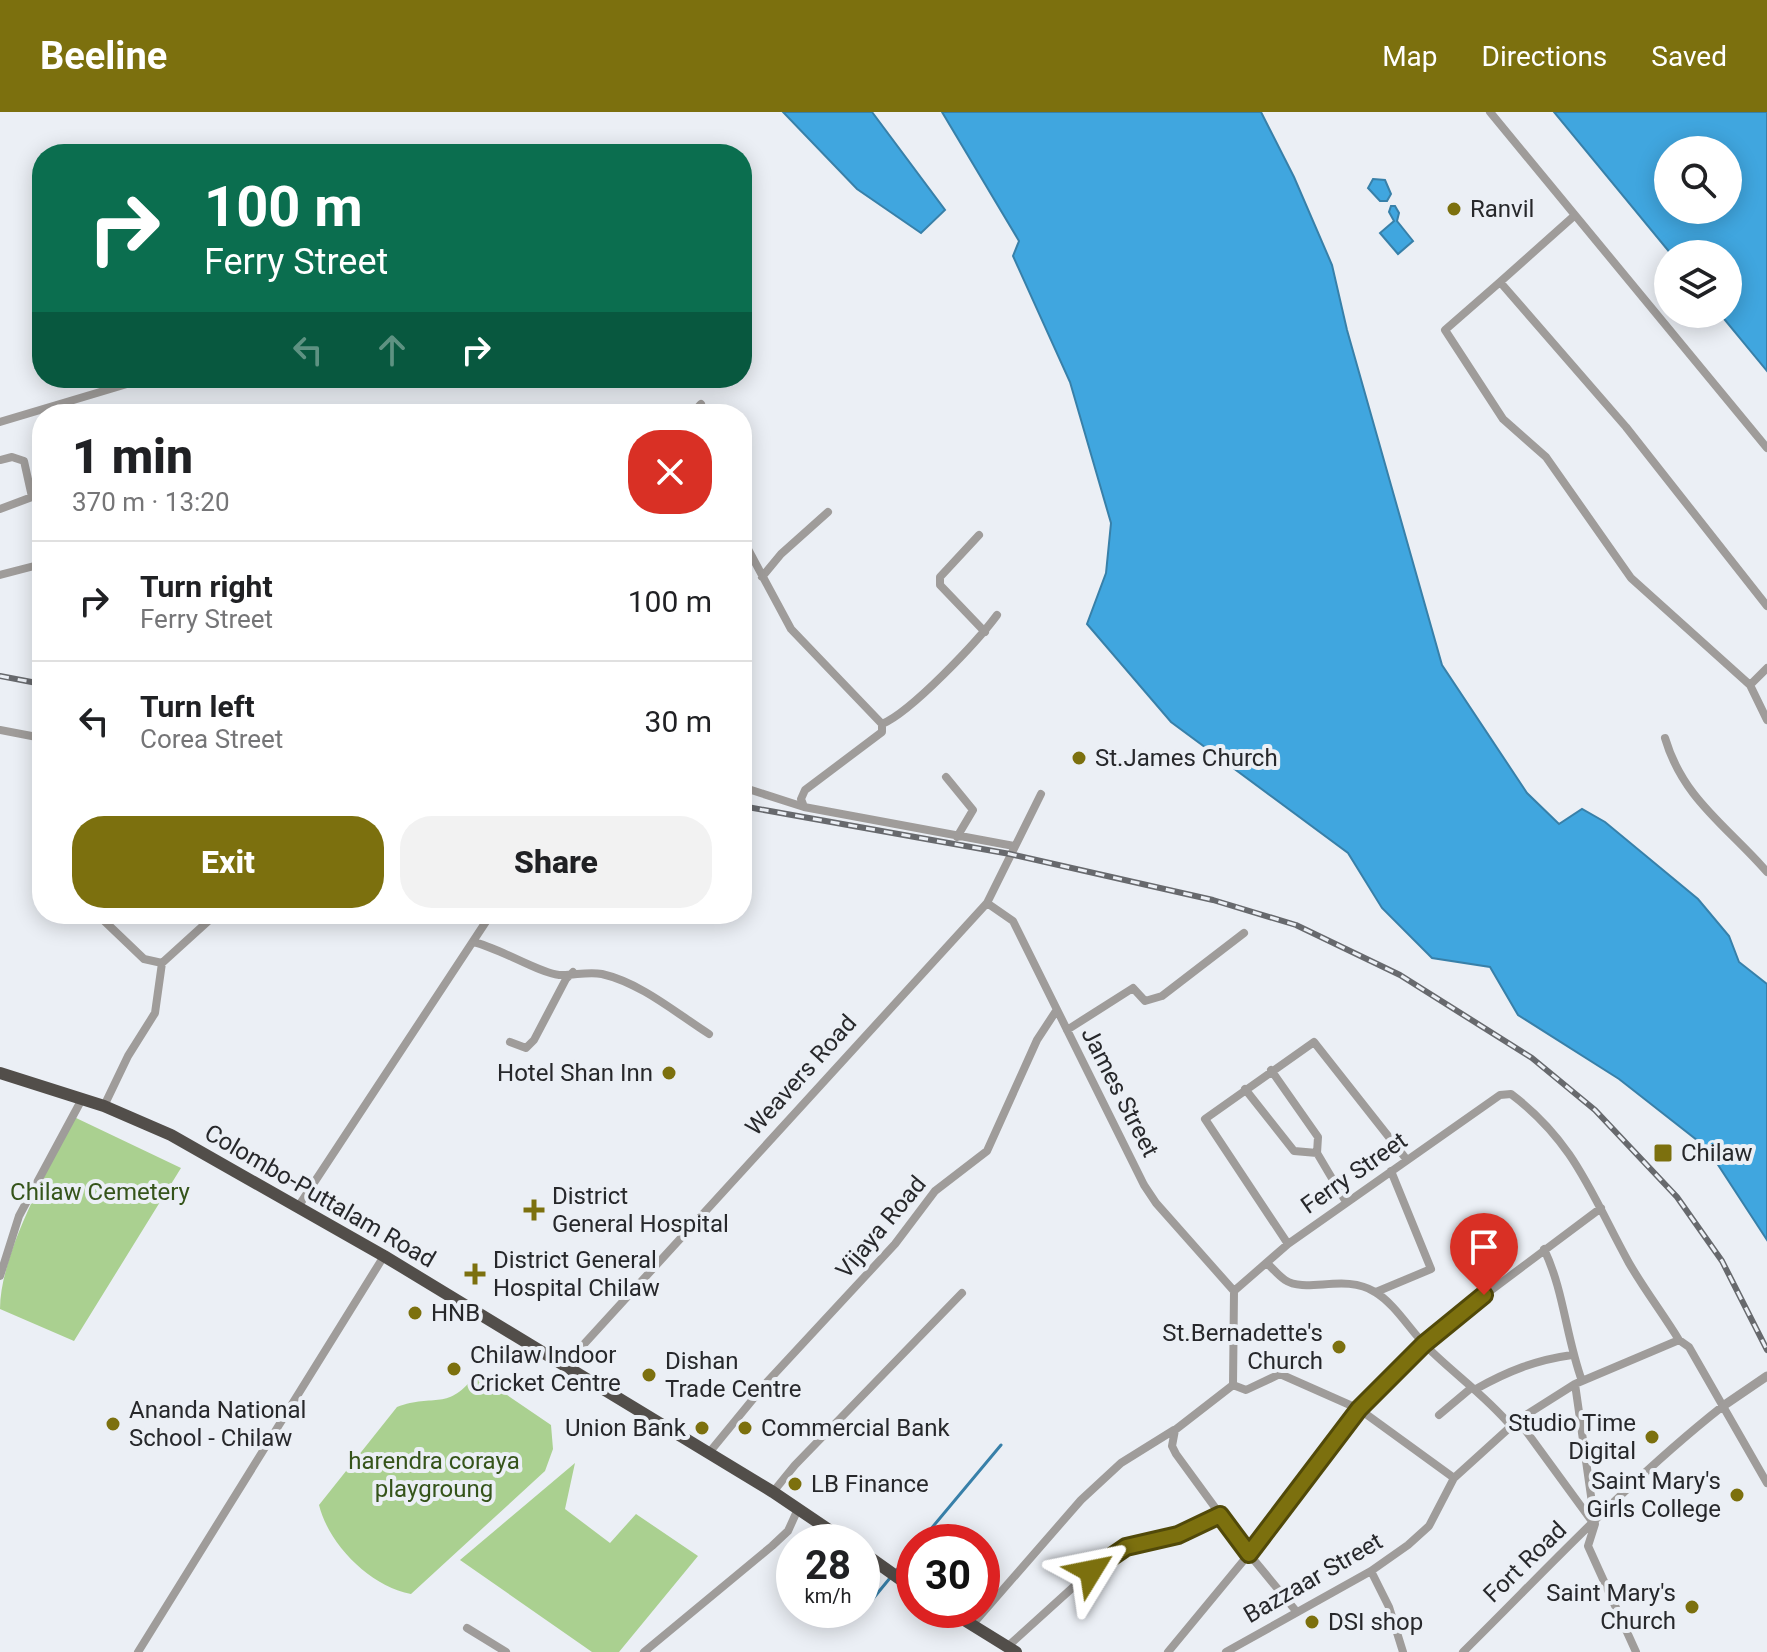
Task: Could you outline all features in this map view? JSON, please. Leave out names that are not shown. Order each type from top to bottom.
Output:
[{"type":"highway","name":"Colombo-Puttalam Road","points":[[0,1073],[104,1106],[171,1135],[384,1256],[773,1492],[820,1524]]},
{"type":"highway","points":[[880,1564],[896,1577]]},
{"type":"highway","points":[[977,1628],[1011,1649]]},
{"type":"street","points":[[1490,112],[1767,448]]},
{"type":"street","points":[[1574,216],[1445,330],[1503,419],[1546,457],[1631,578],[1750,685],[1767,720]]},
{"type":"street","points":[[1500,282],[1626,427],[1767,606]]},
{"type":"street","points":[[60,404],[114,388]]},
{"type":"street","points":[[0,422],[32,412]]},
{"type":"street","points":[[0,460],[12,457],[24,461],[32,497],[0,509]]},
{"type":"street","points":[[762,577],[781,554],[828,512]]},
{"type":"street","points":[[979,535],[940,577],[940,585],[985,632]]},
{"type":"street","points":[[752,562],[791,629],[882,724],[882,732],[805,790],[801,799],[804,807]]},
{"type":"street","points":[[0,575],[32,567]]},
{"type":"street","points":[[882,724],[893,719],[985,632],[997,615]]},
{"type":"street","points":[[1750,685],[1767,668]]},
{"type":"street","points":[[0,730],[32,736]]},
{"type":"street","points":[[1665,738],[1674,768],[1701,807],[1744,845],[1767,872]]},
{"type":"street","points":[[946,777],[973,810],[957,837]]},
{"type":"street","points":[[752,790],[804,807],[1014,846]]},
{"type":"street","name":"Weavers Road","points":[[564,1366],[987,903],[1041,794]]},
{"type":"street","name":"James Street","points":[[987,903],[1013,921],[1144,1185],[1234,1291]]},
{"type":"street","points":[[107,924],[144,959],[162,963]]},
{"type":"street","points":[[104,1106],[128,1056],[155,1013],[162,963],[205,924]]},
{"type":"street","points":[[298,1207],[381,1086],[427,1007],[485,924]]},
{"type":"street","points":[[1067,1030],[1133,988],[1145,1001],[1162,996],[1244,933]]},
{"type":"street","points":[[473,942],[498,948],[559,975],[574,972],[602,974],[634,987],[709,1034]]},
{"type":"street","points":[[510,1042],[526,1048],[534,1040],[566,979],[574,972]]},
{"type":"street","name":"Vijaya Road","points":[[708,1454],[767,1382],[895,1244],[935,1191],[987,1151],[1037,1040],[1056,1011]]},
{"type":"street","points":[[1288,1244],[1205,1119],[1271,1070],[1314,1042],[1407,1160]]},
{"type":"street","points":[[1271,1070],[1318,1137],[1317,1153],[1346,1202]]},
{"type":"street","points":[[1245,1089],[1294,1151],[1317,1153]]},
{"type":"street","name":"Ferry Street","points":[[1234,1291],[1288,1244],[1346,1202],[1495,1097],[1511,1094],[1550,1128],[1595,1192],[1632,1267],[1679,1340],[1689,1347],[1767,1483]]},
{"type":"street","points":[[0,1276],[12,1235],[82,1099]]},
{"type":"street","points":[[1376,1292],[1431,1269],[1391,1171]]},
{"type":"street","points":[[1170,1651],[1249,1554],[1359,1409],[1424,1344],[1601,1208]]},
{"type":"street","points":[[0,1232],[12,1235]]},
{"type":"street","points":[[1544,1249],[1559,1283],[1578,1382],[1595,1524],[1588,1546],[1636,1652]]},
{"type":"street","points":[[138,1652],[384,1256]]},
{"type":"street","points":[[1267,1263],[1287,1282],[1308,1285],[1332,1281],[1353,1283],[1376,1292],[1424,1344],[1514,1423],[1595,1524]]},
{"type":"street","points":[[1233,1385],[1234,1291]]},
{"type":"street","points":[[773,1492],[795,1465],[962,1293]]},
{"type":"street","name":"Bazzaar Street","points":[[1226,1652],[1371,1571],[1429,1526],[1454,1478],[1514,1423],[1578,1382],[1679,1340]]},
{"type":"street","points":[[1439,1415],[1473,1389],[1507,1371],[1542,1359],[1572,1355]]},
{"type":"street","points":[[1233,1385],[1246,1390],[1280,1374],[1359,1409],[1454,1478]]},
{"type":"street","points":[[1723,1406],[1767,1376]]},
{"type":"street","points":[[1000,1589],[1081,1500],[1121,1463],[1175,1430],[1233,1385]]},
{"type":"street","name":"Fort Road","points":[[1463,1652],[1542,1569],[1595,1524],[1674,1446],[1723,1406]]},
{"type":"street","points":[[1175,1430],[1172,1446],[1176,1454],[1249,1554],[1296,1611]]},
{"type":"street","points":[[644,1652],[772,1546],[788,1531],[798,1509]]},
{"type":"street","points":[[1011,1649],[1054,1602],[1126,1547],[1178,1535],[1220,1515]]},
{"type":"street","points":[[1371,1571],[1389,1607],[1403,1652]]},
{"type":"street","points":[[467,1628],[506,1652]]},
{"type":"green space","name":"Chilaw Cemetery","points":[[74,1117],[181,1168],[74,1341],[0,1309],[2,1287],[17,1237]]},
{"type":"green space","name":"harendra coraya playgroung","points":[[476,1374],[551,1425],[553,1449],[545,1471],[411,1594],[396,1590],[353,1562],[332,1535],[319,1505],[397,1407],[449,1397],[466,1386]]},
{"type":"green space","points":[[575,1463],[565,1509],[610,1543],[636,1514],[698,1556],[619,1652],[592,1652],[460,1560]]},
{"type":"water","points":[[783,112],[872,112],[945,210],[921,233],[857,189]]},
{"type":"water","points":[[942,112],[1261,112],[1294,177],[1332,265],[1347,330],[1442,665],[1527,793],[1559,824],[1582,809],[1605,822],[1698,899],[1729,936],[1739,962],[1767,984],[1767,1240],[1707,1148],[1619,1079],[1518,1015],[1490,967],[1432,958],[1382,908],[1348,853],[1171,722],[1087,624],[1106,573],[1111,523],[1070,382],[1013,256],[1019,241]]},
{"type":"water","points":[[1554,112],[1767,112],[1767,371],[1732,328],[1742,328],[1742,240],[1659,240]]},
{"type":"water","points":[[1373,179],[1385,180],[1391,194],[1387,201],[1380,201],[1368,188]]},
{"type":"water","points":[[1391,206],[1395,206],[1399,213],[1397,221],[1413,241],[1398,254],[1380,233],[1394,221],[1389,212]]},
{"type":"waterway","points":[[935,1524],[1001,1445]]},
{"type":"waterway","points":[[880,1590],[890,1578]]},
{"type":"railway","points":[[0,676],[32,682]]},
{"type":"railway","points":[[752,808],[1010,854],[1213,900],[1296,925],[1400,975],[1532,1058],[1595,1110],[1677,1197],[1722,1261],[1767,1350]]},
{"type":"place","name":"Ranvil","points":[[1454,209]]},
{"type":"place","name":"St.James Church","points":[[1079,758]]},
{"type":"place","name":"Hotel Shan Inn","points":[[669,1073]]},
{"type":"place","name":"Chilaw","points":[[1663,1153]]},
{"type":"place","name":"District General Hospital","points":[[534,1210]]},
{"type":"place","name":"District General Hospital Chilaw","points":[[475,1274]]},
{"type":"place","name":"HNB","points":[[415,1313]]},
{"type":"place","name":"St.Bernadette's Church","points":[[1339,1347]]},
{"type":"place","name":"Chilaw Indoor Cricket Centre","points":[[454,1369]]},
{"type":"place","name":"Dishan Trade Centre","points":[[649,1375]]},
{"type":"place","name":"Ananda National School - Chilaw","points":[[113,1424]]},
{"type":"place","name":"Union Bank","points":[[702,1428]]},
{"type":"place","name":"Commercial Bank","points":[[745,1428]]},
{"type":"place","name":"Studio Time Digital","points":[[1652,1437]]},
{"type":"place","name":"LB Finance","points":[[795,1484]]},
{"type":"place","name":"Saint Mary's Girls College","points":[[1737,1495]]},
{"type":"place","name":"Saint Mary's Church","points":[[1692,1607]]},
{"type":"place","name":"DSI shop","points":[[1312,1622]]},
{"type":"route","points":[[1091,1571],[1126,1547],[1178,1535],[1220,1515],[1249,1554],[1359,1409],[1409,1363],[1424,1344],[1484,1295]]}]
